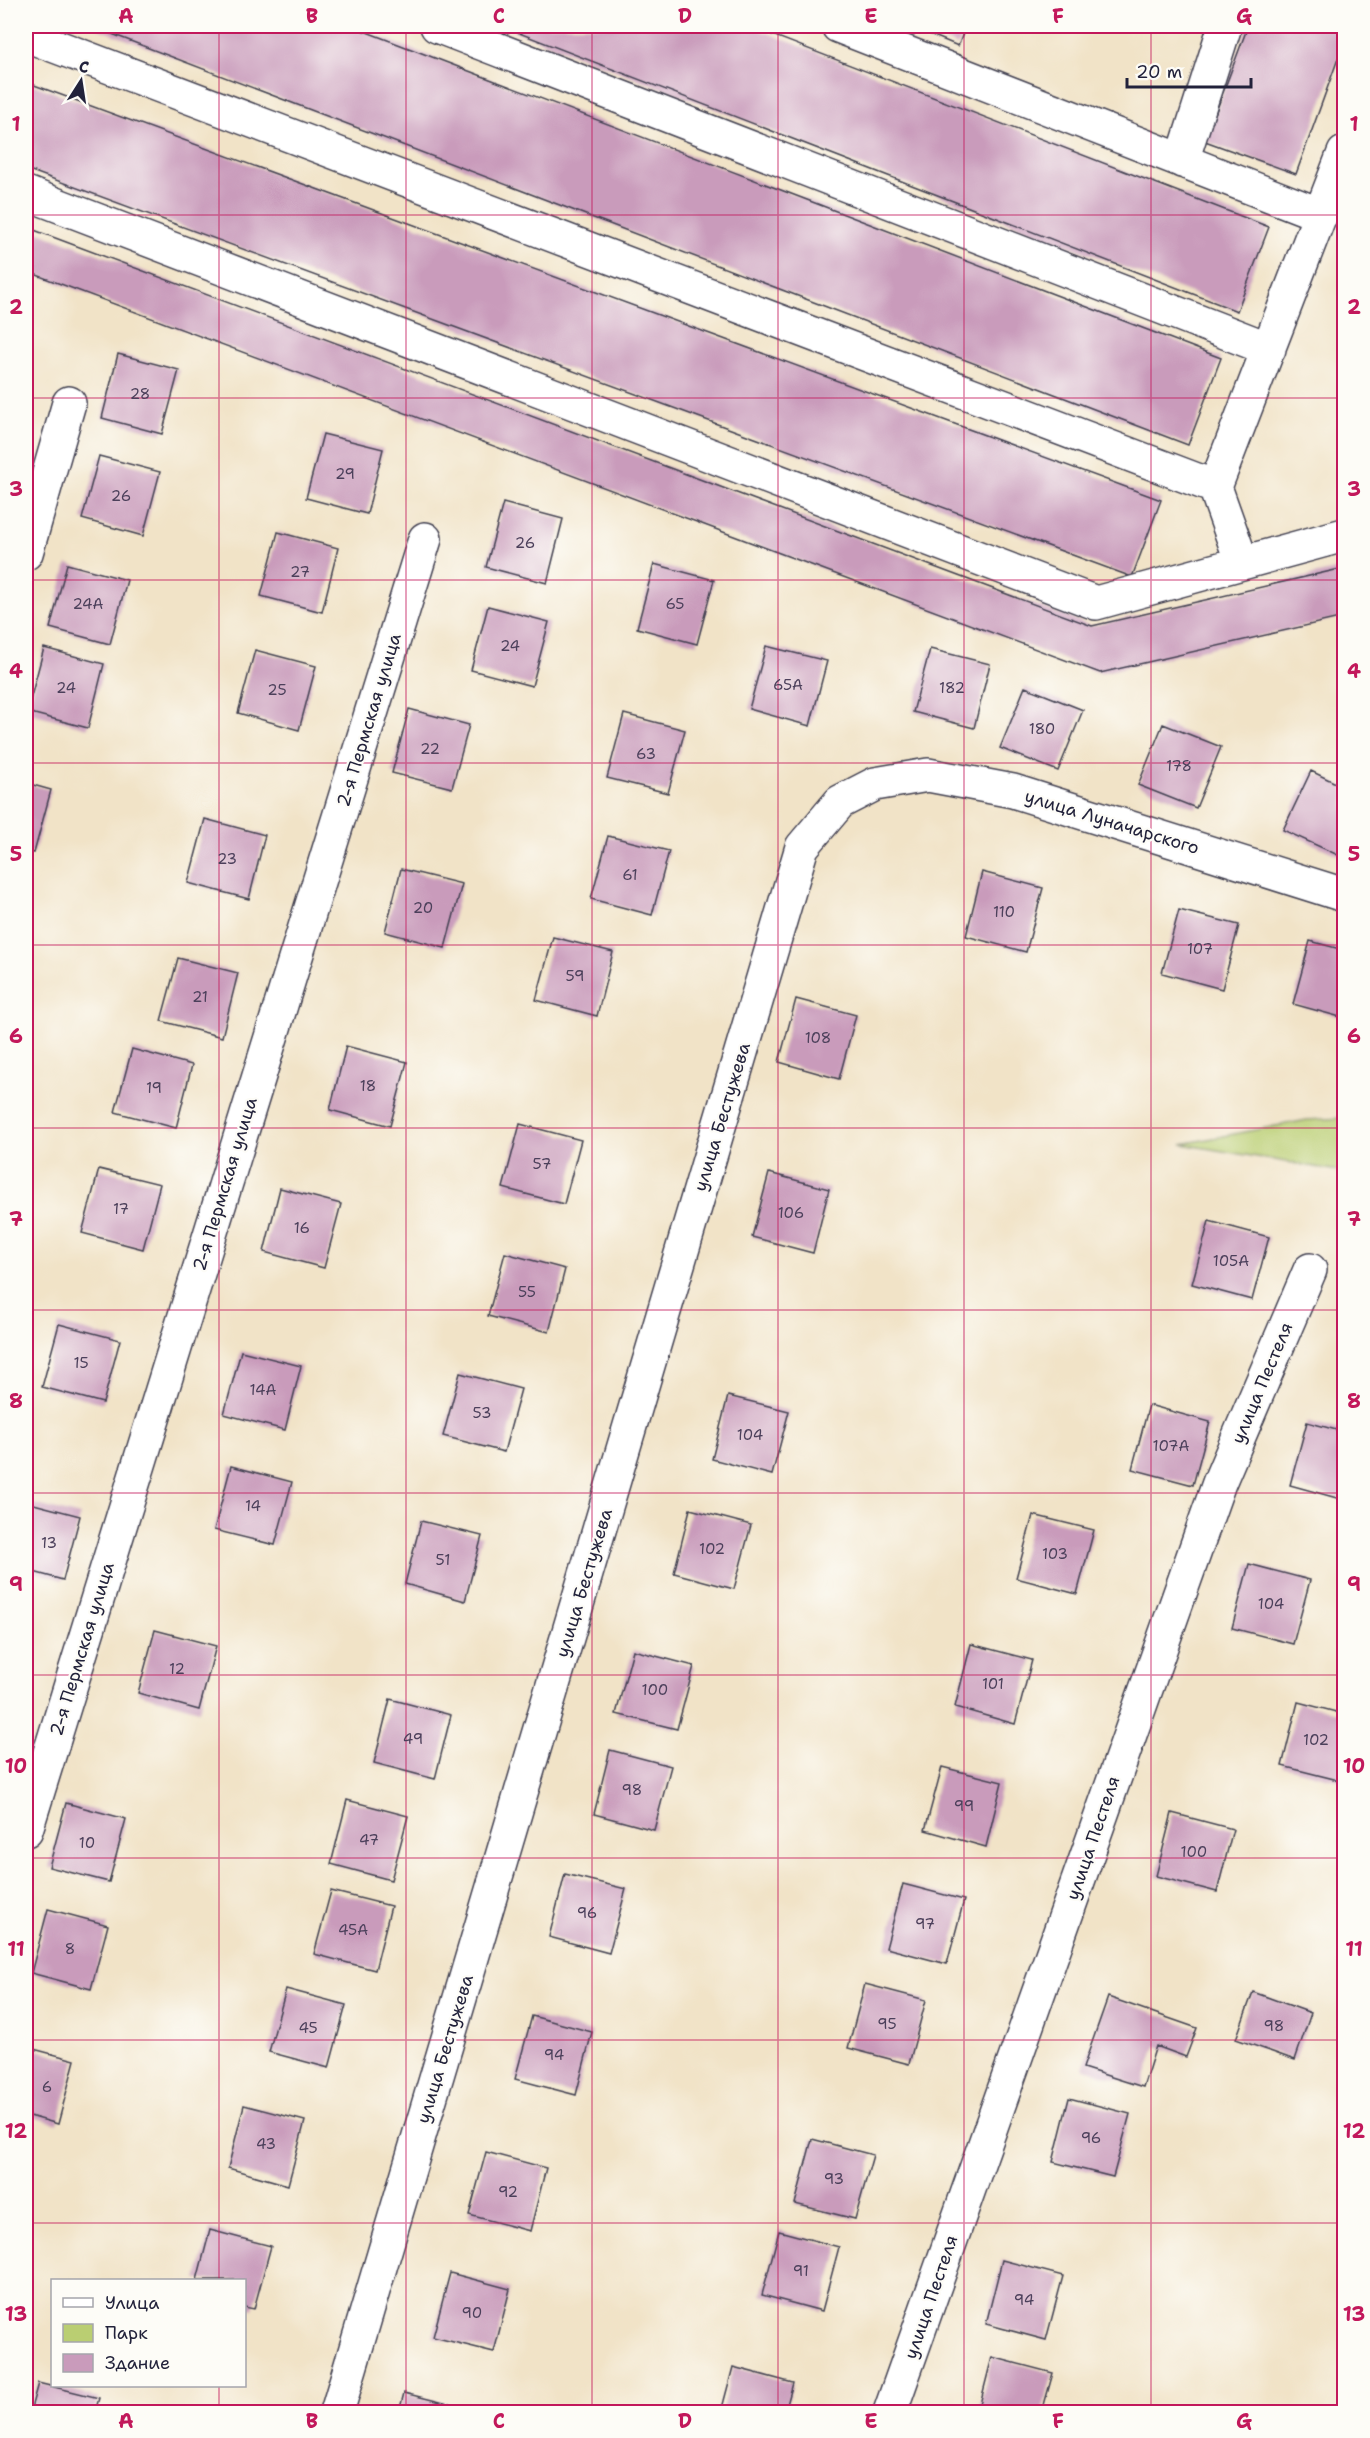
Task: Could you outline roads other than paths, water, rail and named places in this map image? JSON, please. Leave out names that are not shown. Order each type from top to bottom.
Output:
[{"type":"street","points":[[437,26],[1269,349]]},
{"type":"street","points":[[838,26],[1321,215]]},
{"type":"street","points":[[1182,161],[1225,26]]},
{"type":"street","points":[[26,35],[1215,487]]},
{"type":"street","points":[[1242,563],[1215,487],[1344,153]]},
{"type":"street","points":[[26,194],[1096,603],[1344,535]]},
{"type":"street","points":[[26,554],[69,403]]},
{"type":"street","name":"2-я Пермская улица","points":[[26,1830],[425,539]]},
{"type":"street","name":"улица Луначарского","points":[[875,784],[928,775],[1013,791],[1344,893]]},
{"type":"street","name":"улица Бестужева","points":[[338,2412],[802,847],[840,802],[875,784]]},
{"type":"street","name":"улица Пестеля","points":[[890,2412],[1219,1483],[1310,1270]]}]
